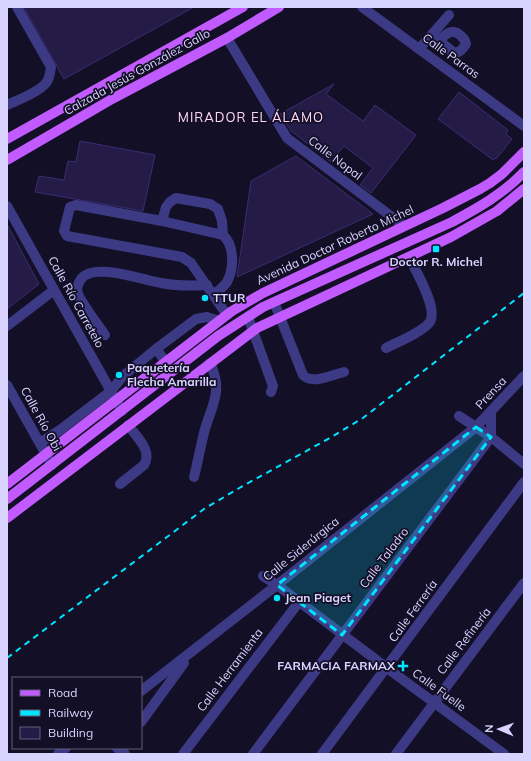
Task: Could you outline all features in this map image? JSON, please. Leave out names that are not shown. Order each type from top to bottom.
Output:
[{"type":"main road","name":"Calzada Jesús González Gallo","points":[[7,139],[243,7]]},
{"type":"main road","name":"Calzada Jesús González Gallo","points":[[7,160],[112,99],[227,38],[279,7]]},
{"type":"main road","name":"Avenida Doctor Roberto Michel","points":[[7,484],[46,455],[114,395],[166,362],[223,318],[263,293],[443,208],[490,183],[502,174],[524,152]]},
{"type":"main road","points":[[7,499],[218,336],[263,307],[452,222],[478,208],[499,194],[524,172]]},
{"type":"main road","points":[[7,518],[210,362],[253,331],[280,316],[409,257],[478,223],[497,211],[524,189]]},
{"type":"street","points":[[7,105],[40,88],[46,83],[50,76],[51,68],[17,7]]},
{"type":"street","name":"Calle Parras","points":[[362,7],[524,126]]},
{"type":"street","points":[[419,49],[435,38],[449,15]]},
{"type":"street","name":"Calle Nopal","points":[[227,38],[287,138],[404,226]]},
{"type":"street","points":[[162,221],[166,207],[176,198],[210,204],[218,209],[222,221],[223,235]]},
{"type":"street","points":[[40,443],[114,395],[123,376],[196,319],[207,317],[223,318],[213,295],[191,263],[182,258],[69,237],[64,233],[69,209],[74,205],[162,221],[223,235],[230,243],[232,252],[232,266],[227,282],[213,295]]},
{"type":"street","name":"Calle Río Carretelo","points":[[7,206],[122,410]]},
{"type":"street","points":[[386,348],[418,331],[429,324],[432,319],[433,312],[426,291],[409,257]]},
{"type":"street","points":[[105,335],[80,298],[77,291],[78,283],[83,277],[92,272],[108,272],[179,286],[206,286]]},
{"type":"street","points":[[7,326],[54,290]]},
{"type":"street","points":[[274,302],[303,375],[306,378],[314,379],[344,372]]},
{"type":"street","points":[[248,317],[273,386],[271,392]]},
{"type":"street","points":[[156,349],[166,362]]},
{"type":"street","points":[[194,478],[206,428],[212,411],[216,390],[217,382],[210,362]]},
{"type":"street","name":"Prensa","points":[[476,426],[524,376]]},
{"type":"street","name":"Calle Río Obi","points":[[7,385],[52,465]]},
{"type":"street","points":[[491,412],[491,437]]},
{"type":"street","points":[[459,416],[491,437],[524,464]]},
{"type":"street","points":[[120,484],[144,465],[148,457],[147,453],[128,426]]},
{"type":"street","name":"Calle Siderúrgica","points":[[142,690],[277,585],[476,426]]},
{"type":"street","name":"Calle Taladro","points":[[253,754],[491,437]]},
{"type":"street","name":"Calle Ferrería","points":[[322,754],[524,482]]},
{"type":"street","name":"Calle Fuelle","points":[[263,576],[504,754]]},
{"type":"street","name":"Calle Refinería","points":[[396,754],[524,583]]},
{"type":"street","name":"Calle Herramienta","points":[[183,754],[299,602]]},
{"type":"street","points":[[142,721],[191,653]]},
{"type":"highlighted area","points":[[476,427],[491,437],[342,635],[277,585]]},
{"type":"building","points":[[24,7],[194,7],[64,79]]},
{"type":"building","points":[[334,84],[326,94],[363,121],[375,105],[416,135],[371,193],[360,185],[373,168],[344,146],[331,162],[291,131],[280,114]]},
{"type":"building","points":[[459,92],[508,130],[506,134],[512,139],[496,159],[495,158],[493,160],[438,119]]},
{"type":"building","points":[[80,141],[155,155],[143,211],[35,192],[39,176],[64,180],[68,161],[76,162]]},
{"type":"building","points":[[296,156],[373,214],[237,277],[251,181]]},
{"type":"building","points":[[7,224],[39,284],[7,309]]},
{"type":"railway","points":[[7,658],[204,509],[363,418],[524,293]]},
{"type":"place","name":"Doctor R. Michel","points":[[436,249]]},
{"type":"place","name":"TTUR","points":[[205,298]]},
{"type":"place","name":"Paquetería Flecha Amarilla","points":[[119,375]]},
{"type":"place","name":"Jean Piaget","points":[[277,598]]},
{"type":"place","name":"FARMACIA FARMAX","points":[[403,666]]},
{"type":"district","name":"MIRADOR EL ÁLAMO","points":[[251,117]]}]
